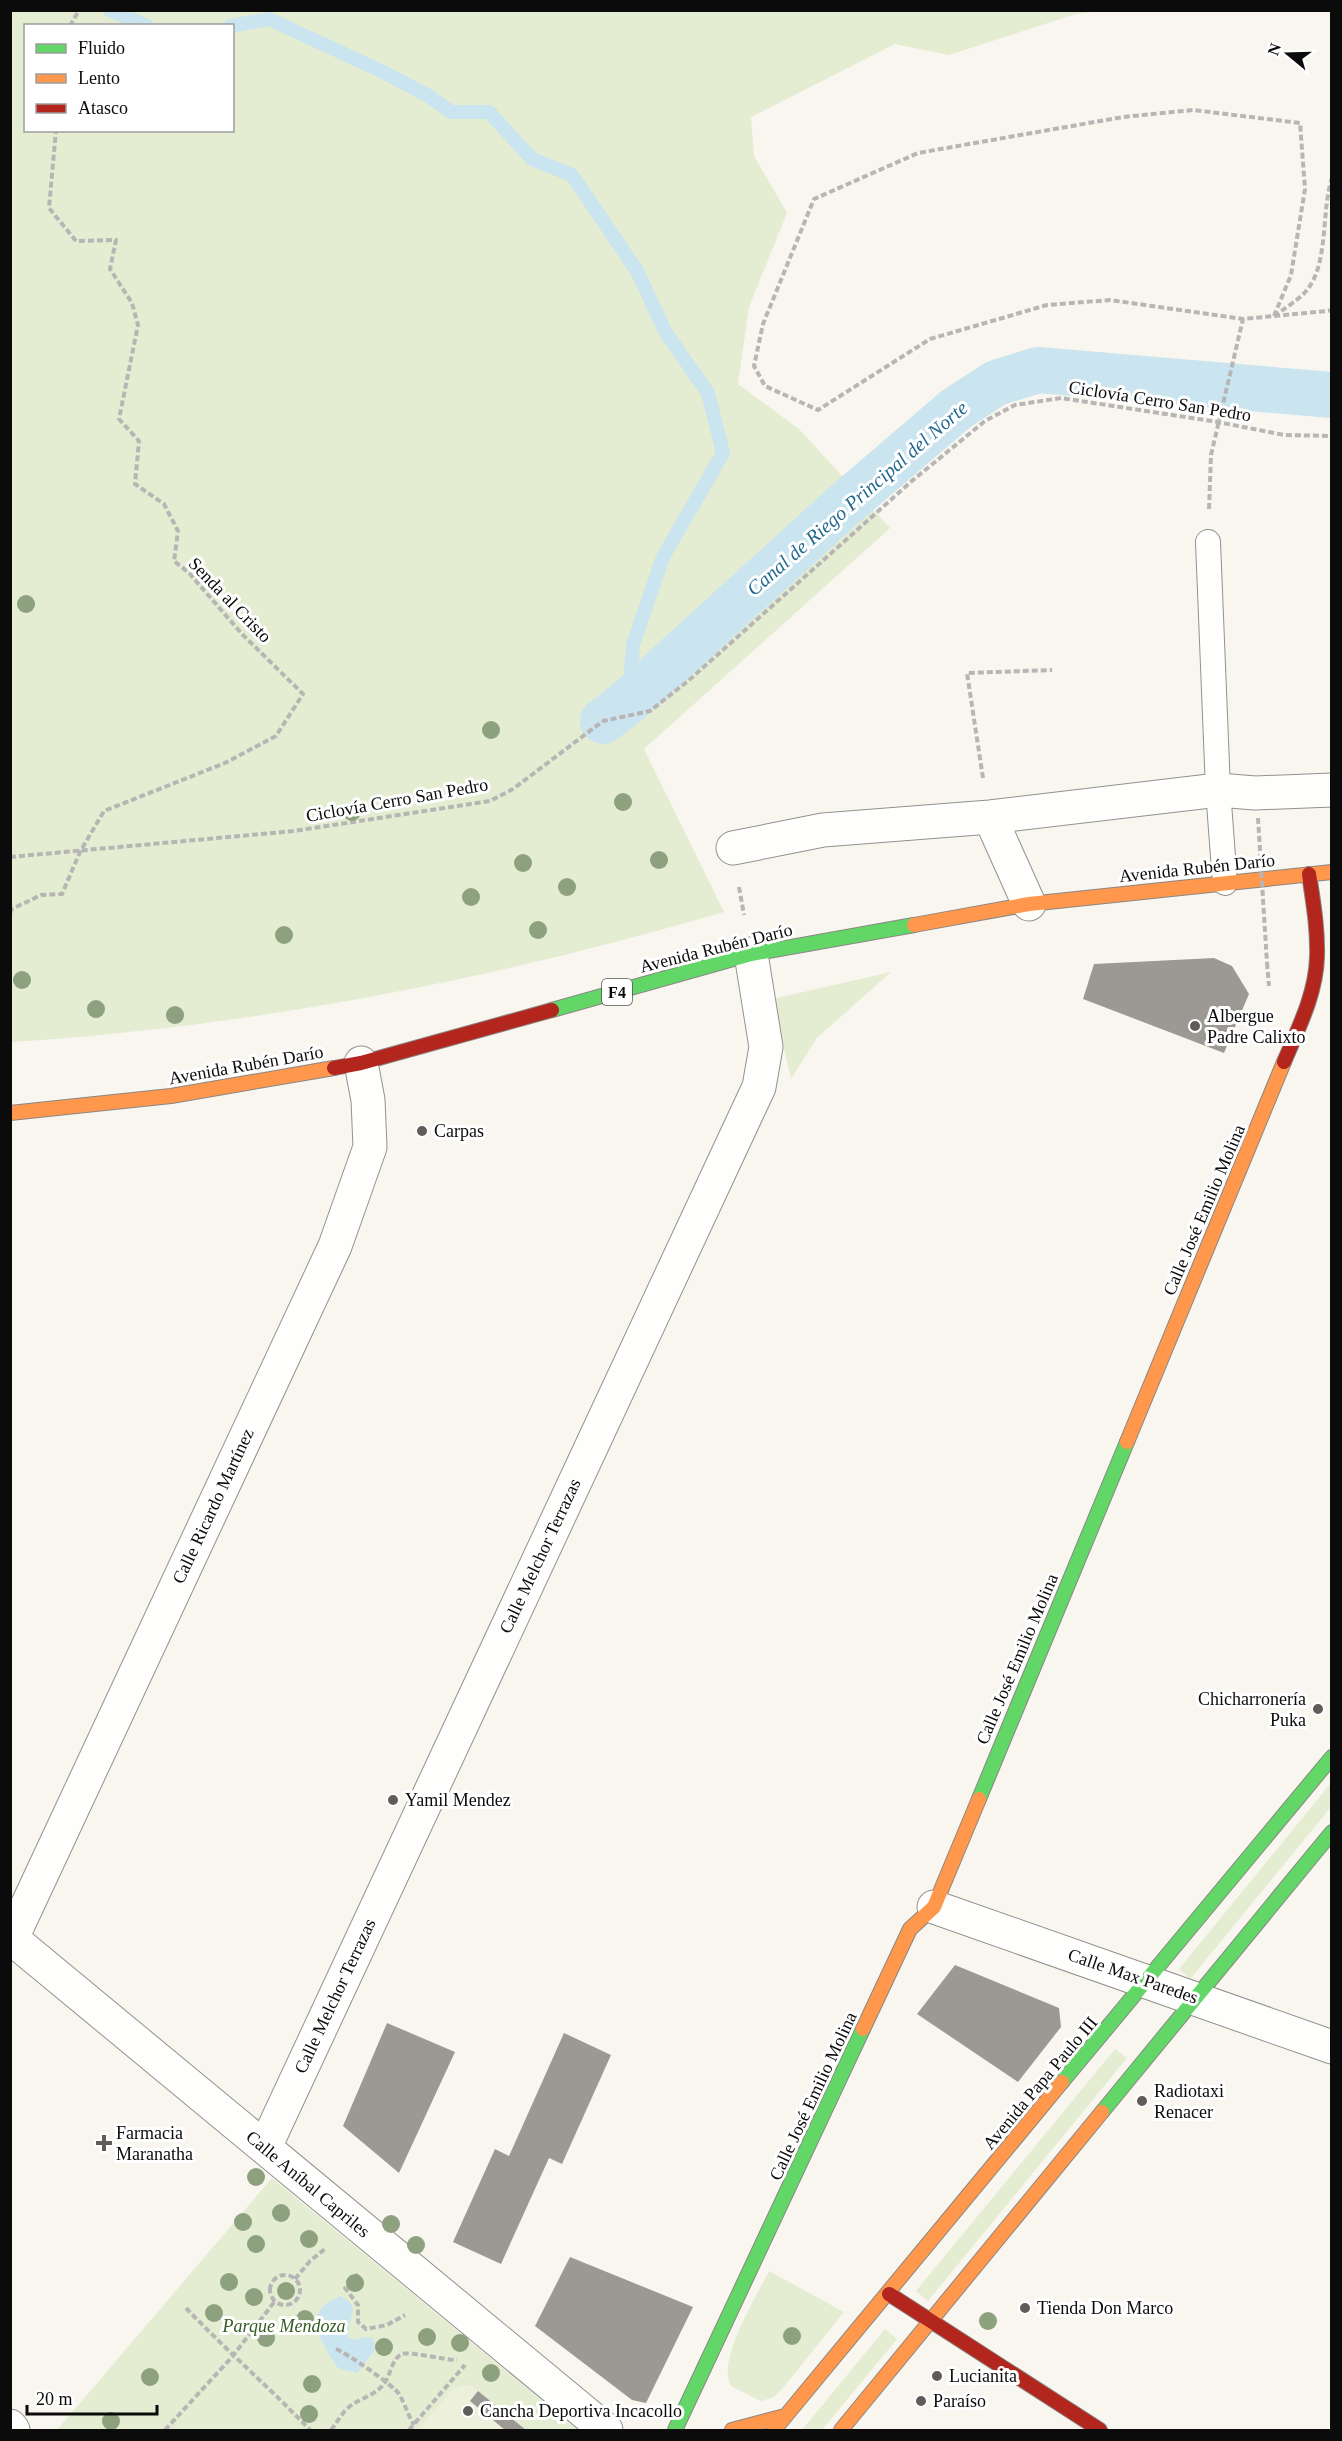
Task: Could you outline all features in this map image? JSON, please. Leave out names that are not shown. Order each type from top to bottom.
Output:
[{"type":"main road","name":"Avenida Rubén Darío","points":[[10,1113],[171,1096],[361,1063],[751,954],[1029,904],[1332,872]]},
{"type":"main road","name":"Calle José Emilio Molina","points":[[675,2430],[910,1929],[934,1907],[1308,1004],[1317,959],[1316,925],[1309,874]]},
{"type":"main road","name":"Avenida Papa Paulo III","points":[[774,2430],[889,2295],[1332,1757]]},
{"type":"main road","points":[[841,2430],[1332,1833]]},
{"type":"main road","points":[[889,2295],[930,2324],[1100,2430]]},
{"type":"main road","points":[[732,2430],[785,2416]]},
{"type":"street","points":[[733,848],[823,830],[990,817],[1218,790],[1255,793],[1332,790]]},
{"type":"street","points":[[990,817],[1029,904]]},
{"type":"street","name":"Calle Melchor Terrazas","points":[[265,2147],[759,1087],[766,1047],[751,954]]},
{"type":"street","name":"Calle Ricardo Martínez","points":[[11,1938],[334,1246],[370,1147],[368,1100],[361,1063]]},
{"type":"street","name":"Calle Max Paredes","points":[[934,1907],[1332,2046]]},
{"type":"street","name":"Calle Aníbal Capriles","points":[[11,1938],[606,2430]]},
{"type":"street","points":[[10,2426],[13,2430]]},
{"type":"lane","points":[[1208,543],[1218,790],[1225,882]]},
{"type":"path","points":[[71,24],[79,10]]},
{"type":"path","points":[[1274,316],[1291,275],[1305,189],[1300,123],[1193,110],[1181,111],[1123,117],[918,153],[814,199],[763,324],[754,366],[765,386],[818,410],[930,339],[1047,304],[1110,300],[1242,321],[1332,310]]},
{"type":"path","name":"Senda al Cristo","points":[[56,132],[49,208],[76,241],[116,240],[110,269],[132,303],[138,325],[119,419],[138,441],[135,484],[164,504],[178,531],[174,561],[189,573],[242,634],[303,694],[276,736],[225,763],[104,811],[80,852]]},
{"type":"path","points":[[1274,316],[1308,289],[1324,238],[1327,192],[1332,178]]},
{"type":"path","points":[[1208,543],[1211,455],[1242,321]]},
{"type":"path","name":"Ciclovía Cerro San Pedro","points":[[10,857],[294,831],[490,801],[513,789],[603,721],[650,711],[688,681],[913,480],[995,416],[1015,405],[1061,398],[1218,422],[1284,435],[1332,436]]},
{"type":"path","points":[[990,817],[967,673],[1052,670]]},
{"type":"path","points":[[1258,818],[1268,963]]},
{"type":"path","points":[[733,848],[751,954]]},
{"type":"path","points":[[10,913],[12,909],[41,895],[62,894],[80,852]]},
{"type":"path","points":[[295,2279],[310,2261],[332,2243]]},
{"type":"path","points":[[362,2269],[345,2288],[358,2305],[358,2322],[366,2329],[376,2328],[412,2312]]},
{"type":"path","points":[[283,2276],[295,2279],[300,2291],[295,2302],[286,2306],[275,2301],[271,2289],[275,2280],[283,2276]]},
{"type":"path","points":[[165,2430],[232,2357],[275,2301]]},
{"type":"path","points":[[186,2308],[232,2357],[275,2394],[310,2430]]},
{"type":"path","points":[[336,2349],[353,2356],[398,2392],[414,2425]]},
{"type":"path","points":[[331,2430],[347,2409],[369,2397],[385,2382],[395,2359],[403,2353],[417,2353],[436,2360],[470,2360],[409,2430]]},
{"type":"green space","points":[[11,10],[1098,11],[1076,14],[949,55],[895,44],[751,117],[754,156],[787,213],[749,307],[738,384],[799,429],[890,528],[644,749],[724,912],[548,959],[370,997],[191,1025],[11,1042]]},
{"type":"green space","points":[[891,972],[817,1038],[791,1079],[773,999]]},
{"type":"green space","points":[[1331,1783],[1331,1807],[1190,1979],[1179,1969]]},
{"type":"green space","points":[[1115,2049],[1127,2058],[928,2301],[916,2291]]},
{"type":"green space","name":"Parque Mendoza","points":[[272,2178],[578,2430],[57,2430]]},
{"type":"green space","points":[[769,2271],[844,2312],[782,2389],[774,2397],[761,2401],[731,2386],[728,2375],[733,2345]]},
{"type":"green space","points":[[885,2329],[897,2339],[822,2430],[802,2430]]},
{"type":"green space","name":"Cancha Deportiva Incacollo","points":[[463,2385],[472,2386],[526,2430],[418,2430],[452,2390]]},
{"type":"water","points":[[341,2296],[350,2302],[353,2310],[347,2336],[353,2340],[367,2337],[373,2339],[375,2350],[357,2373],[338,2368],[320,2338],[317,2328],[316,2319],[320,2311],[328,2303]]},
{"type":"building","name":"Albergue Padre Calixto","points":[[1214,958],[1232,966],[1249,994],[1224,1053],[1083,999],[1094,964]]},
{"type":"building","points":[[955,1965],[1059,2008],[1061,2027],[1018,2082],[917,2014]]},
{"type":"building","points":[[387,2023],[455,2052],[399,2173],[343,2126]]},
{"type":"building","points":[[564,2033],[611,2055],[562,2164],[549,2158],[501,2264],[453,2242],[495,2149],[509,2156]]},
{"type":"building","points":[[570,2257],[693,2307],[646,2403],[632,2400],[535,2326]]},
{"type":"building","points":[[478,2391],[526,2430],[505,2430],[470,2401]]},
{"type":"waterway","points":[[110,10],[142,24]]},
{"type":"waterway","points":[[234,25],[269,19],[381,71],[427,95],[451,112],[489,112],[532,159],[572,175],[637,271],[666,333],[708,393],[723,453],[663,557],[633,645],[629,701]]},
{"type":"waterway","name":"Canal de Riego Principal del Norte","points":[[603,721],[629,701],[844,505],[956,409],[996,383],[1038,370],[1332,395]]},
{"type":"traffic: fast","points":[[552,1010],[751,954],[914,925]]},
{"type":"traffic: fast","points":[[979,1799],[1127,1442]]},
{"type":"traffic: fast","points":[[1062,2082],[1332,1757]]},
{"type":"traffic: fast","points":[[1102,2112],[1332,1832]]},
{"type":"traffic: fast","points":[[675,2430],[863,2029]]},
{"type":"traffic: slow","points":[[914,925],[1029,904],[1332,872]]},
{"type":"traffic: slow","points":[[1127,1442],[1284,1062]]},
{"type":"traffic: slow","points":[[10,1113],[171,1096],[334,1068]]},
{"type":"traffic: slow","points":[[863,2029],[910,1929],[934,1907],[979,1799]]},
{"type":"traffic: slow","points":[[774,2430],[1062,2082]]},
{"type":"traffic: slow","points":[[841,2430],[1102,2112]]},
{"type":"traffic: slow","points":[[732,2430],[785,2416]]},
{"type":"traffic: jam","points":[[1284,1062],[1305,1011],[1316,971],[1317,936],[1309,874]]},
{"type":"traffic: jam","points":[[334,1068],[361,1063],[552,1010]]},
{"type":"traffic: jam","points":[[889,2294],[1100,2430]]},
{"type":"place","name":"Albergue Padre Calixto","points":[[1195,1026]]},
{"type":"place","name":"Carpas","points":[[422,1131]]},
{"type":"place","name":"Chicharronería Puka","points":[[1318,1709]]},
{"type":"place","name":"Yamil Mendez","points":[[393,1800]]},
{"type":"place","name":"Radiotaxi Renacer","points":[[1142,2101]]},
{"type":"place","name":"Farmacia Maranatha","points":[[104,2143]]},
{"type":"place","name":"Tienda Don Marco","points":[[1025,2308]]},
{"type":"place","name":"Lucianita","points":[[937,2376]]},
{"type":"place","name":"Paraíso","points":[[921,2401]]},
{"type":"place","name":"Cancha Deportiva Incacollo","points":[[468,2411]]}]
